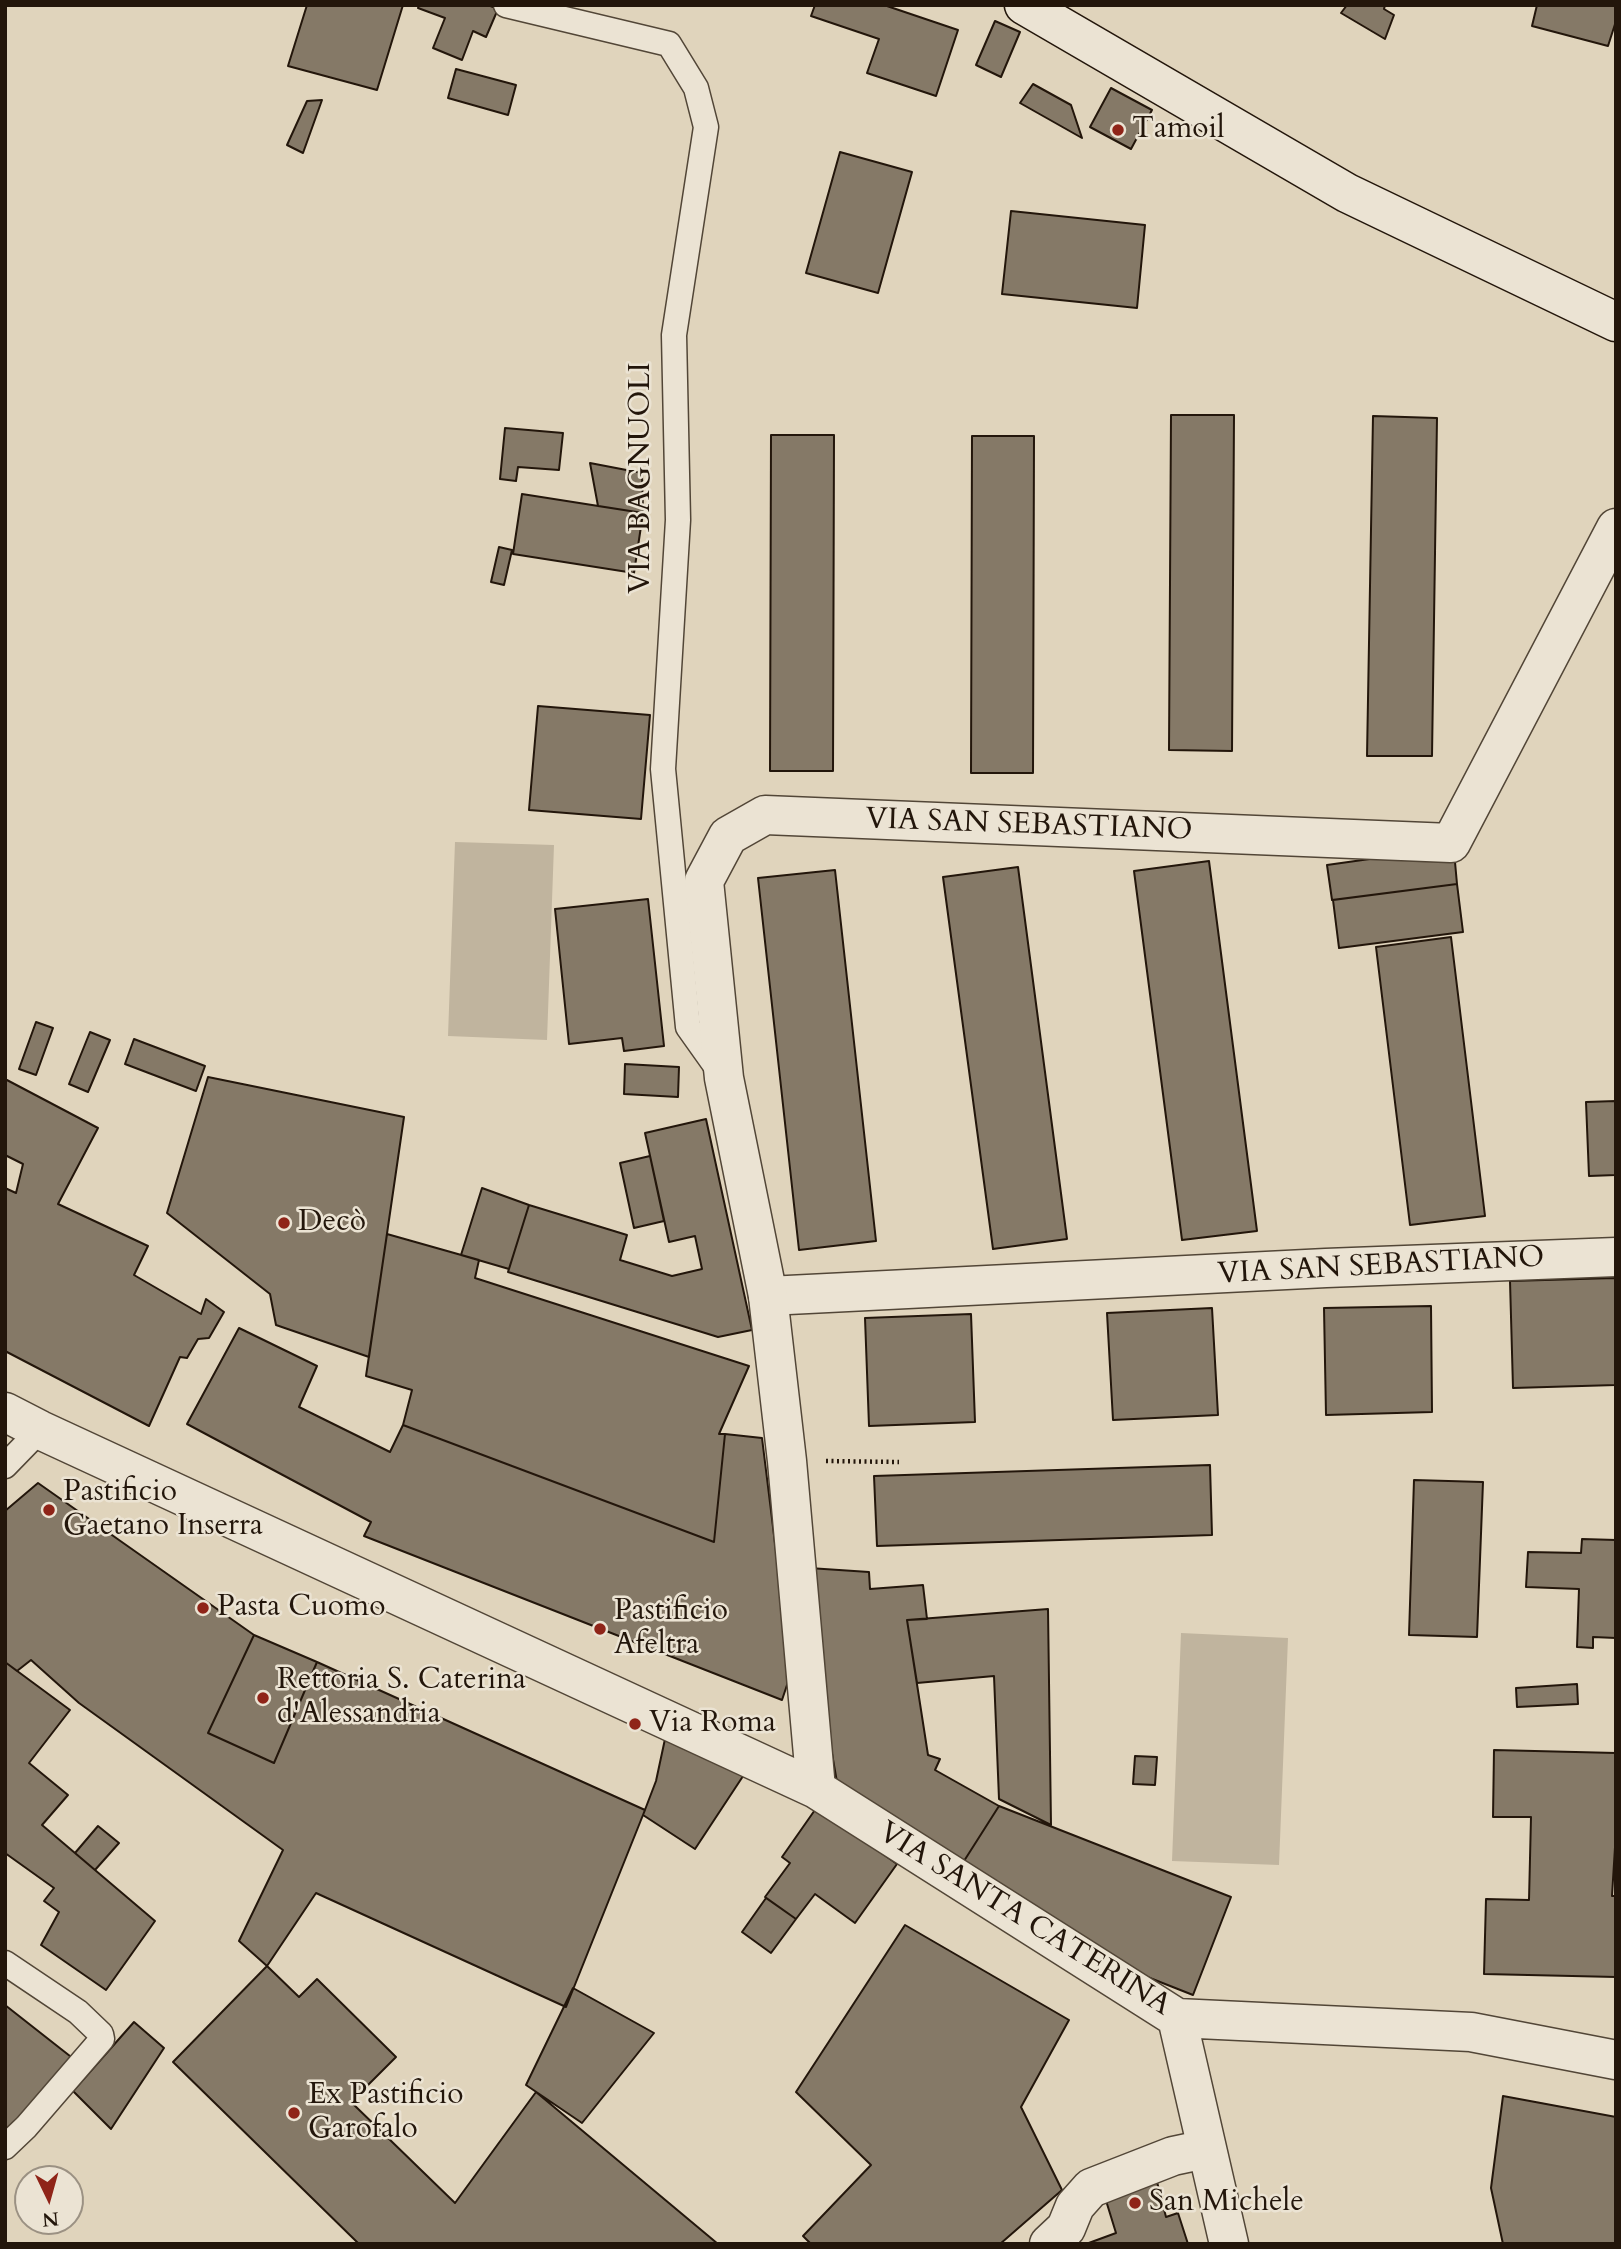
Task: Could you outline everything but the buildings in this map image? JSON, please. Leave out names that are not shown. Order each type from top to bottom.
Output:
[{"type":"street","points":[[1024,5],[1347,193],[1616,322]]},
{"type":"street","name":"VIA SAN SEBASTIANO","points":[[816,1789],[787,1461],[768,1297],[724,1078],[704,881],[728,836],[765,815],[1451,843],[1616,528]]},
{"type":"street","name":"VIA SAN SEBASTIANO","points":[[768,1297],[1326,1268],[1616,1257]]},
{"type":"street","points":[[5,1412],[816,1789]]},
{"type":"street","name":"VIA SANTA CATERINA","points":[[816,1789],[1177,2018],[1471,2032],[1616,2060]]},
{"type":"street","points":[[1177,2018],[1229,2244]]},
{"type":"street","points":[[1049,2244],[1066,2228],[1075,2206],[1091,2188],[1173,2156],[1206,2149]]},
{"type":"lane","name":"VIA BAGNUOLI","points":[[506,5],[669,44],[696,88],[706,127],[674,335],[678,520],[663,769],[688,1027],[724,1078]]},
{"type":"lane","points":[[5,1466],[40,1430]]},
{"type":"lane","points":[[5,1963],[78,2012],[101,2034],[102,2039],[26,2127],[5,2147]]},
{"type":"path","points":[[787,1461],[899,1462]]},
{"type":"shaded area","points":[[455,842],[554,845],[547,1040],[448,1036]]},
{"type":"shaded area","points":[[1181,1633],[1288,1638],[1279,1865],[1172,1861]]},
{"type":"place","name":"Tamoil","points":[[1118,130]]},
{"type":"place","name":"Decò","points":[[284,1223]]},
{"type":"place","name":"Pastificio Gaetano Inserra","points":[[49,1510]]},
{"type":"place","name":"Pasta Cuomo","points":[[203,1608]]},
{"type":"place","name":"Pastificio Afeltra","points":[[600,1629]]},
{"type":"place","name":"Rettoria S. Caterina d'Alessandria","points":[[263,1698]]},
{"type":"place","name":"Via Roma","points":[[635,1724]]},
{"type":"place","name":"Ex Pastificio Garofalo","points":[[294,2113]]},
{"type":"place","name":"San Michele","points":[[1135,2203]]}]
